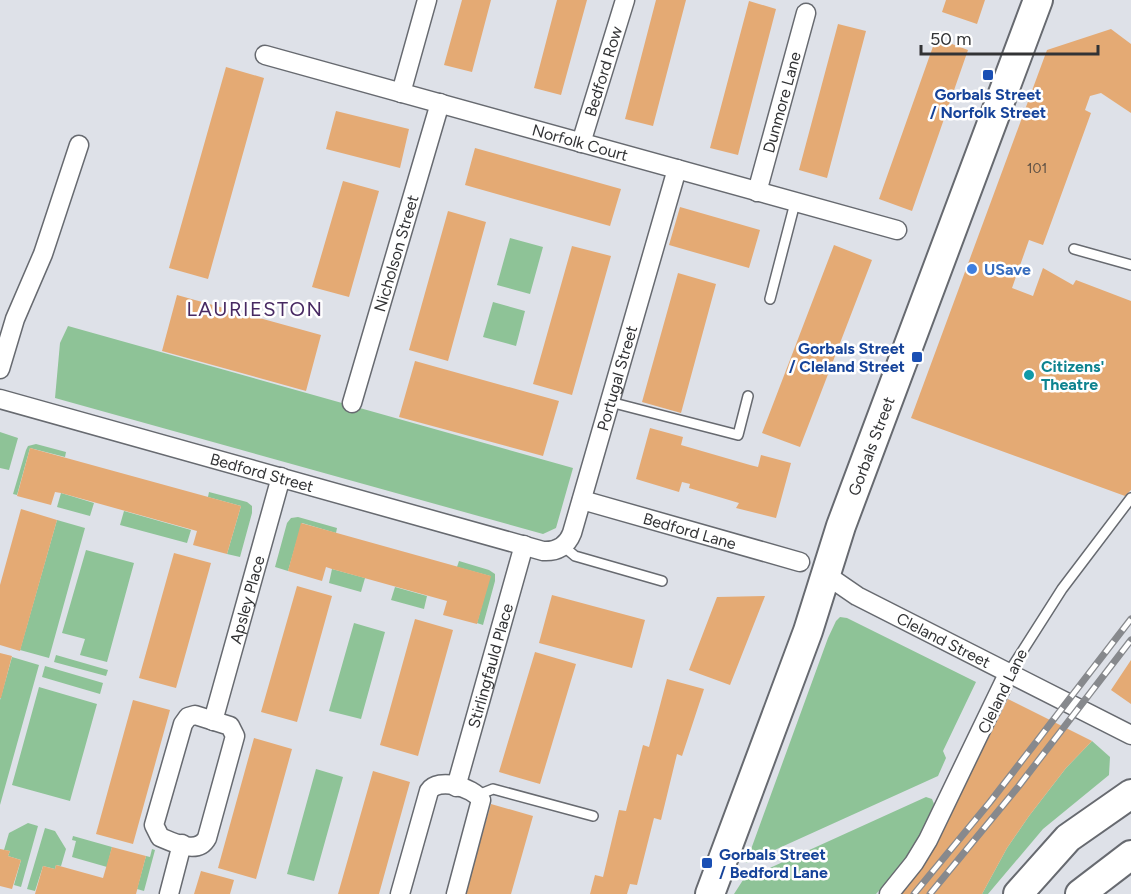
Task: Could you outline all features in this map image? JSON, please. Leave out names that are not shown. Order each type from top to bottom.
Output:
[{"type":"main road","name":"Gorbals Street","points":[[710,894],[808,631],[825,574],[871,443],[1038,0]]},
{"type":"main road","points":[[1018,894],[1068,838],[1131,794]]},
{"type":"main road","points":[[1080,894],[1131,855]]},
{"type":"street","points":[[401,93],[427,0]]},
{"type":"street","name":"Bedford Row","points":[[581,143],[625,0]]},
{"type":"street","name":"Dunmore Lane","points":[[758,192],[806,13]]},
{"type":"street","name":"Norfolk Court","points":[[265,55],[897,230]]},
{"type":"street","name":"Nicholson Street","points":[[352,403],[440,103]]},
{"type":"street","points":[[0,369],[15,319],[44,254],[79,146]]},
{"type":"street","name":"Portugal Street","points":[[563,546],[573,533],[676,170]]},
{"type":"street","name":"Bedford Street","points":[[0,399],[524,545]]},
{"type":"street","name":"Apsley Place","points":[[213,721],[281,477]]},
{"type":"street","name":"Bedford Lane","points":[[582,500],[800,562]]},
{"type":"street","points":[[524,545],[548,551],[563,546]]},
{"type":"street","name":"Stirlingfauld Place","points":[[456,787],[524,545]]},
{"type":"street","name":"Cleland Street","points":[[825,574],[857,596],[1131,735]]},
{"type":"street","name":"Cleland Lane","points":[[889,894],[914,863],[928,840],[1009,672]]},
{"type":"street","points":[[195,715],[213,721],[230,726],[235,733],[235,740],[206,841],[196,847],[158,836],[155,823],[184,721],[195,715]]},
{"type":"street","points":[[400,894],[429,791],[439,783],[478,795],[481,807],[456,894]]},
{"type":"street","points":[[169,894],[182,844]]},
{"type":"lane","points":[[770,299],[795,203]]},
{"type":"lane","points":[[1074,249],[1131,265]]},
{"type":"lane","points":[[610,402],[738,435],[748,396]]},
{"type":"lane","name":"Cleland Lane","points":[[1009,672],[1062,589],[1131,498]]},
{"type":"lane","points":[[563,546],[575,556],[662,581]]},
{"type":"lane","points":[[478,795],[493,789],[593,816]]},
{"type":"green space","points":[[510,238],[543,247],[530,294],[497,285]]},
{"type":"green space","points":[[493,302],[525,311],[516,346],[483,337]]},
{"type":"green space","points":[[68,326],[573,468],[556,528],[543,534],[55,398],[60,343]]},
{"type":"green space","points":[[0,432],[18,438],[9,470],[0,468]]},
{"type":"green space","points":[[36,444],[66,452],[65,457],[30,448],[17,495],[13,494],[26,450],[28,446]]},
{"type":"green space","points":[[209,492],[247,502],[252,506],[240,557],[227,554],[241,506],[208,497]]},
{"type":"green space","points":[[61,493],[94,503],[90,516],[57,507]]},
{"type":"green space","points":[[124,511],[191,530],[187,543],[120,525]]},
{"type":"green space","points":[[298,517],[337,528],[336,533],[302,523],[288,571],[275,567],[287,523],[291,518]]},
{"type":"green space","points":[[57,520],[85,528],[49,658],[20,650]]},
{"type":"green space","points":[[86,550],[134,563],[107,662],[80,655],[85,639],[62,633]]},
{"type":"green space","points":[[459,561],[495,574],[483,625],[477,623],[490,576],[457,567]]},
{"type":"green space","points":[[332,569],[365,578],[361,592],[329,583]]},
{"type":"green space","points":[[395,587],[427,596],[424,609],[391,600]]},
{"type":"green space","points":[[840,617],[847,618],[976,682],[943,751],[946,758],[938,776],[746,863],[828,638]]},
{"type":"green space","points":[[354,623],[385,632],[361,719],[329,711]]},
{"type":"green space","points":[[56,655],[108,670],[106,676],[54,662]]},
{"type":"green space","points":[[12,657],[39,665],[0,805],[0,700]]},
{"type":"green space","points":[[45,666],[103,683],[100,694],[42,677]]},
{"type":"green space","points":[[39,687],[97,704],[70,801],[12,785]]},
{"type":"green space","points":[[1092,741],[1110,757],[1109,775],[1043,829],[988,894],[982,894],[1007,848],[1029,816],[1066,768]]},
{"type":"green space","points":[[316,769],[343,777],[314,881],[287,874]]},
{"type":"green space","points":[[926,797],[932,799],[934,804],[910,857],[876,894],[734,894],[743,880]]},
{"type":"green space","points":[[28,823],[38,826],[21,887],[14,885],[21,860],[8,856],[10,851],[4,850],[9,833]]},
{"type":"green space","points":[[45,828],[55,831],[66,849],[61,866],[56,865],[55,869],[43,866],[35,891],[27,889]]},
{"type":"green space","points":[[73,836],[112,847],[107,867],[72,857],[76,841],[72,840]]},
{"type":"green space","points":[[152,849],[155,850],[144,891],[137,889],[146,856],[150,857]]},
{"type":"building","points":[[462,0],[491,0],[472,72],[444,65]]},
{"type":"building","points":[[557,0],[587,0],[561,95],[534,88]]},
{"type":"building","points":[[656,0],[686,0],[653,126],[625,119]]},
{"type":"building","points":[[946,0],[985,0],[977,24],[942,12]]},
{"type":"building","points":[[749,1],[776,9],[738,155],[710,148]]},
{"type":"building","points":[[838,24],[866,31],[827,178],[799,170]]},
{"type":"building","name":"Citizens' Theatre","points":[[1111,29],[1131,44],[1131,113],[1101,93],[1090,96],[1085,110],[1091,113],[1043,245],[1029,240],[1012,288],[1033,296],[1043,268],[1073,285],[1076,280],[1131,301],[1131,490],[1125,496],[911,418],[1047,50]]},
{"type":"building","points":[[936,38],[968,50],[912,211],[879,199]]},
{"type":"building","points":[[226,67],[264,78],[208,279],[169,268]]},
{"type":"building","points":[[336,111],[409,129],[400,168],[326,149]]},
{"type":"building","points":[[475,148],[621,189],[610,226],[465,185]]},
{"type":"building","points":[[343,181],[379,191],[349,297],[312,287]]},
{"type":"building","points":[[680,207],[760,230],[749,268],[669,245]]},
{"type":"building","points":[[448,211],[486,222],[448,361],[409,350]]},
{"type":"building","points":[[834,245],[872,260],[800,447],[762,433]]},
{"type":"building","points":[[572,246],[611,256],[572,395],[533,384]]},
{"type":"building","points":[[678,273],[716,284],[681,413],[642,402]]},
{"type":"building","points":[[177,295],[321,335],[306,391],[162,351]]},
{"type":"building","points":[[415,361],[559,401],[543,456],[399,417]]},
{"type":"building","points":[[650,428],[683,437],[681,445],[758,467],[761,455],[791,463],[776,518],[736,508],[739,503],[689,488],[690,484],[682,482],[679,492],[636,479]]},
{"type":"building","points":[[30,448],[241,506],[227,554],[193,545],[197,531],[61,493],[55,492],[51,505],[17,496]]},
{"type":"building","points":[[21,509],[57,520],[20,651],[0,645],[0,585]]},
{"type":"building","points":[[301,523],[491,576],[477,624],[443,615],[447,601],[326,567],[322,581],[288,571]]},
{"type":"building","points":[[174,553],[211,563],[176,688],[139,678]]},
{"type":"building","points":[[297,586],[332,596],[297,722],[261,712]]},
{"type":"building","points":[[552,595],[645,620],[632,668],[539,643]]},
{"type":"building","points":[[765,596],[730,685],[689,670],[717,597]]},
{"type":"building","points":[[415,619],[453,630],[418,756],[380,745]]},
{"type":"building","points":[[535,652],[576,664],[540,784],[499,772]]},
{"type":"building","points":[[0,653],[12,656],[1,698],[0,698]]},
{"type":"building","points":[[1131,660],[1131,704],[1111,690]]},
{"type":"building","points":[[667,679],[704,689],[682,756],[677,754],[661,820],[654,818],[637,885],[630,884],[627,894],[590,894],[595,875],[603,877],[619,810],[626,811],[643,745],[649,747]]},
{"type":"building","points":[[1008,699],[1092,741],[1066,768],[1029,816],[1007,848],[982,894],[898,894],[904,886],[907,888],[936,842]]},
{"type":"building","points":[[133,700],[170,710],[133,844],[96,834]]},
{"type":"building","points":[[254,738],[292,749],[256,879],[218,868]]},
{"type":"building","points":[[373,771],[410,782],[379,894],[338,894]]},
{"type":"building","points":[[491,804],[533,816],[511,894],[465,894]]},
{"type":"building","points":[[112,847],[146,856],[136,894],[35,894],[43,866],[55,869],[56,865],[103,878]]},
{"type":"building","points":[[0,849],[10,851],[8,856],[21,860],[12,889],[0,886]]},
{"type":"building","points":[[201,871],[234,880],[230,894],[194,894]]},
{"type":"railway","points":[[914,894],[990,802],[1131,619]]},
{"type":"railway","points":[[930,894],[1018,787],[1131,640]]},
{"type":"place","name":"Gorbals Street / Norfolk Street","points":[[988,75]]},
{"type":"place","name":"USave","points":[[972,269]]},
{"type":"place","name":"Gorbals Street / Cleland Street","points":[[917,357]]},
{"type":"place","name":"Citizens' Theatre","points":[[1029,375]]},
{"type":"place","name":"Gorbals Street / Bedford Lane","points":[[707,863]]},
{"type":"district","name":"LAURIESTON","points":[[255,309]]}]
